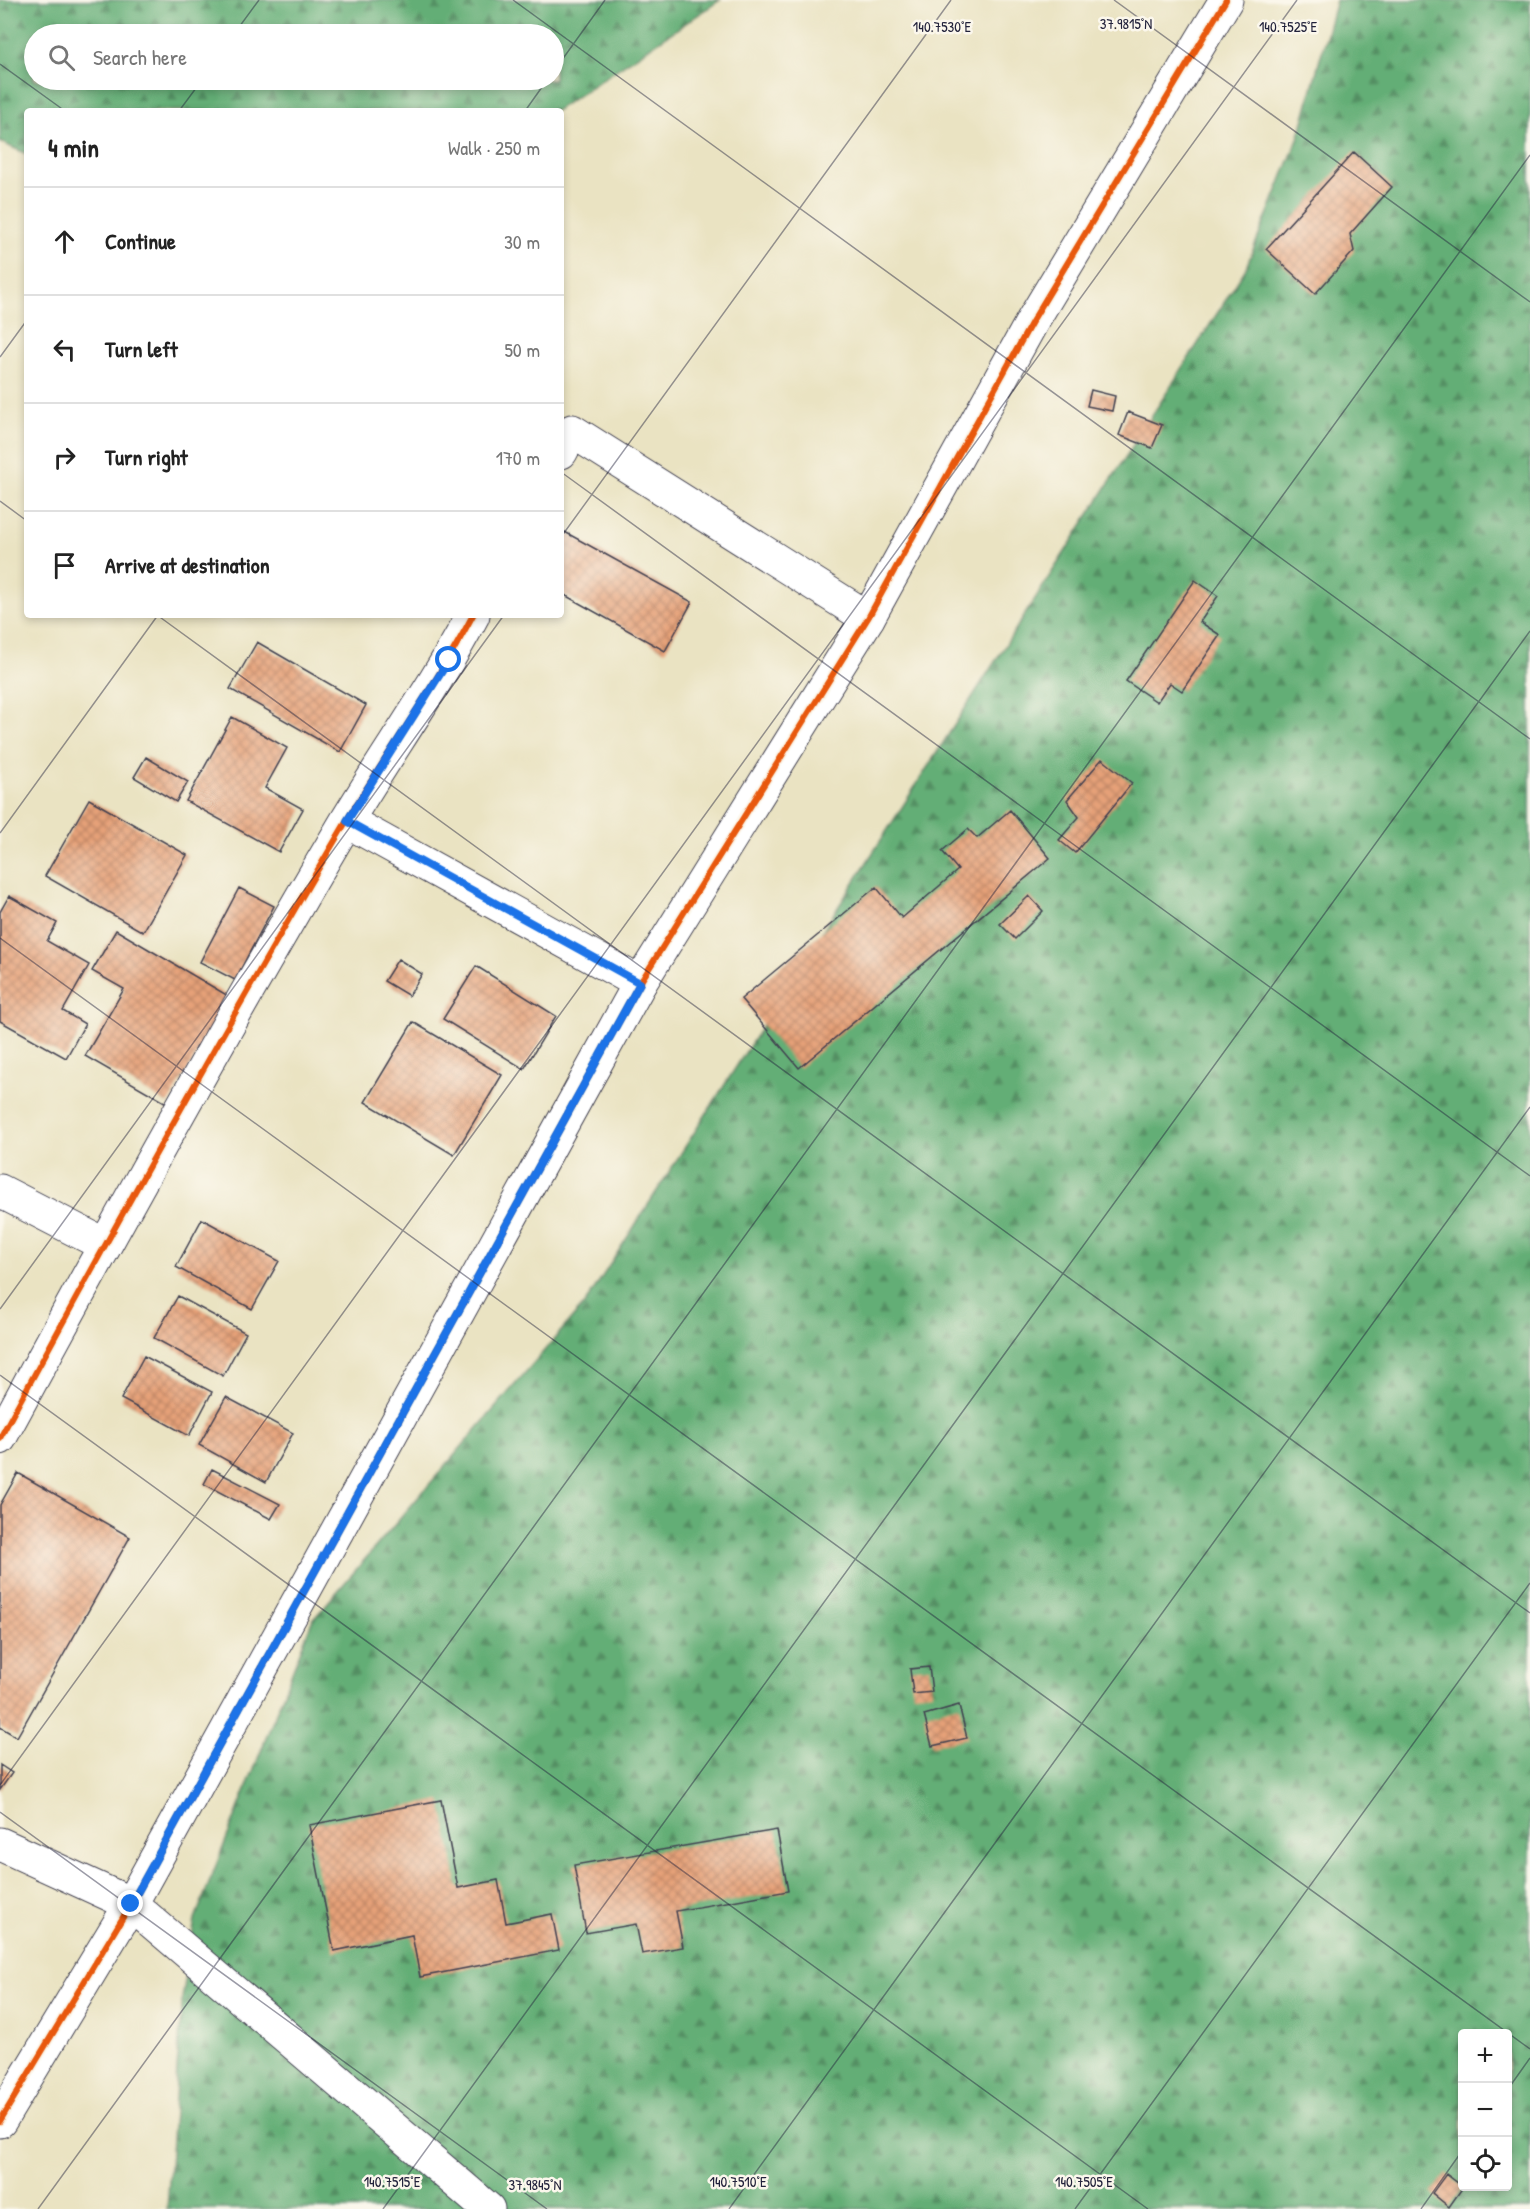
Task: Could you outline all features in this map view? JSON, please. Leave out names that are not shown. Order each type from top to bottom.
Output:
[{"type":"street","points":[[0,2121],[131,1904],[640,983],[868,618],[1034,320],[1226,0]]},
{"type":"street","points":[[564,446],[572,431],[868,618]]},
{"type":"street","points":[[0,1438],[105,1245],[347,821],[449,660],[471,618]]},
{"type":"street","points":[[347,821],[640,983]]},
{"type":"street","points":[[0,1191],[105,1245]]},
{"type":"street","points":[[0,1844],[131,1904],[488,2209]]},
{"type":"green space","points":[[0,0],[720,0],[559,108],[24,108],[24,153],[0,142]]},
{"type":"green space","points":[[1336,0],[1530,0],[1530,2209],[167,2209],[182,2000],[195,1919],[312,1621],[586,1302],[1245,270],[1299,136]]},
{"type":"building","points":[[1354,152],[1392,187],[1350,234],[1354,251],[1315,294],[1266,249]]},
{"type":"building","points":[[1091,390],[1115,396],[1112,411],[1087,406]]},
{"type":"building","points":[[1128,412],[1162,425],[1152,448],[1119,435]]},
{"type":"building","points":[[564,532],[692,602],[665,651],[564,595]]},
{"type":"building","points":[[1195,580],[1218,596],[1200,622],[1220,635],[1182,691],[1170,683],[1157,702],[1126,681]]},
{"type":"building","points":[[257,642],[366,705],[340,752],[230,689]]},
{"type":"building","points":[[232,717],[287,748],[265,788],[303,809],[279,852],[186,801]]},
{"type":"building","points":[[146,757],[188,782],[176,802],[134,777]]},
{"type":"building","points":[[1102,759],[1132,783],[1075,853],[1059,840],[1079,817],[1067,800]]},
{"type":"building","points":[[89,799],[187,855],[143,932],[45,876]]},
{"type":"building","points":[[1010,810],[1050,858],[799,1068],[741,999],[876,887],[902,918],[958,870],[942,851],[968,829],[977,838]]},
{"type":"building","points":[[239,888],[274,906],[235,980],[200,962]]},
{"type":"building","points":[[9,896],[57,923],[47,941],[89,965],[63,1011],[85,1024],[66,1058],[0,1021],[0,912]]},
{"type":"building","points":[[1029,896],[1043,911],[1015,939],[1000,924]]},
{"type":"building","points":[[116,930],[230,997],[168,1104],[85,1056],[124,989],[92,971]]},
{"type":"building","points":[[398,959],[422,974],[409,996],[384,981]]},
{"type":"building","points":[[476,966],[556,1016],[524,1069],[443,1019]]},
{"type":"building","points":[[413,1022],[502,1075],[454,1155],[365,1102]]},
{"type":"building","points":[[202,1219],[279,1261],[252,1309],[176,1267]]},
{"type":"building","points":[[178,1296],[246,1333],[223,1376],[154,1338]]},
{"type":"building","points":[[144,1356],[212,1392],[189,1436],[121,1399]]},
{"type":"building","points":[[226,1397],[293,1433],[266,1482],[199,1445]]},
{"type":"building","points":[[212,1469],[280,1504],[271,1519],[204,1484]]},
{"type":"building","points":[[18,1473],[130,1537],[17,1737],[0,1727],[0,1505]]},
{"type":"building","points":[[929,1667],[932,1692],[913,1694],[910,1669]]},
{"type":"building","points":[[959,1705],[967,1738],[932,1746],[924,1715]]},
{"type":"building","points":[[0,1765],[12,1773],[0,1790]]},
{"type":"building","points":[[441,1800],[458,1888],[498,1880],[506,1923],[552,1914],[559,1950],[420,1977],[412,1935],[334,1951],[309,1825]]},
{"type":"building","points":[[777,1830],[788,1891],[676,1911],[683,1947],[642,1954],[636,1924],[586,1933],[574,1865]]},
{"type":"building","points":[[1446,2174],[1458,2183],[1458,2191],[1460,2191],[1449,2207],[1432,2193]]},
{"type":"cycle path","points":[[0,2121],[131,1904],[640,983],[868,618],[1033,320],[1226,0]]},
{"type":"cycle path","points":[[0,1438],[257,974],[346,822],[443,668],[471,618]]},
{"type":"route","points":[[131,1904],[640,983],[347,821],[449,660]]}]
